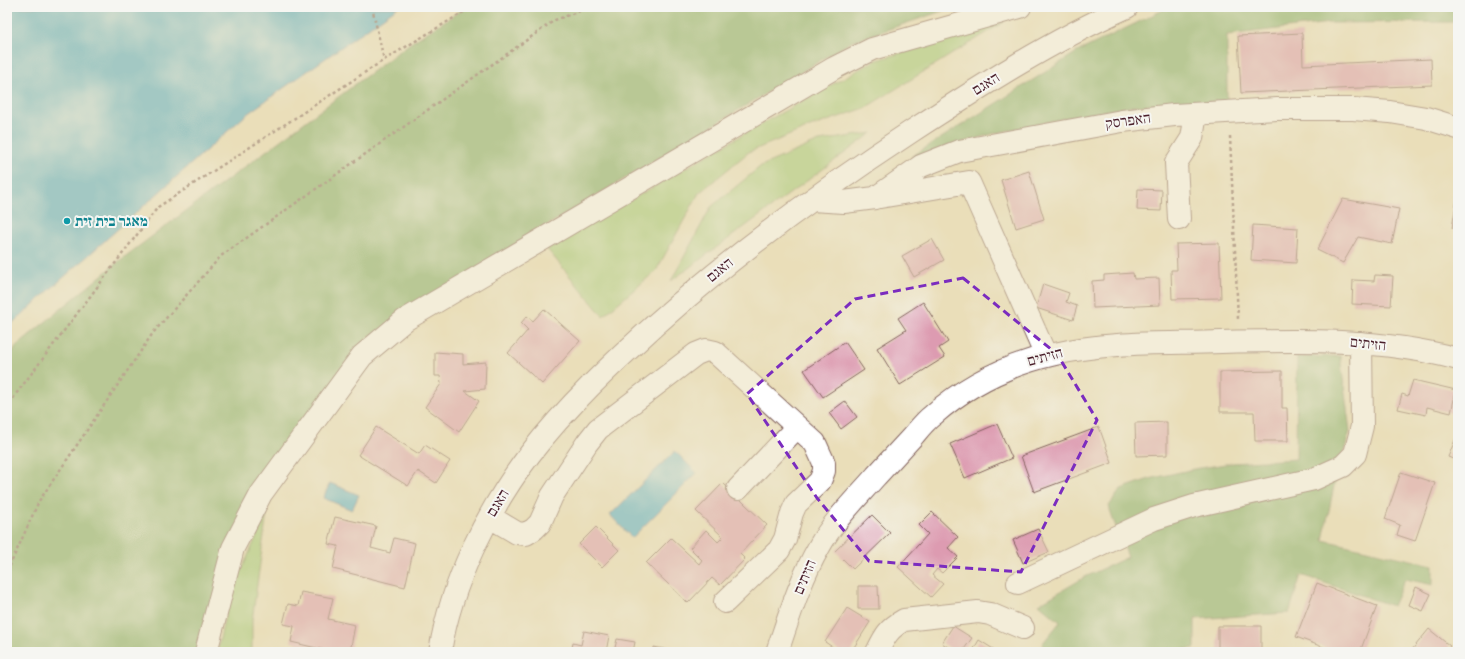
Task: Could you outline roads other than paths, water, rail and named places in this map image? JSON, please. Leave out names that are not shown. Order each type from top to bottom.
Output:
[{"type":"street","points":[[206,652],[233,548],[261,494],[362,356],[405,320],[834,68],[872,49],[1020,7]]},
{"type":"street","name":"האגם","points":[[440,652],[455,594],[474,547],[499,500],[530,454],[569,408],[615,362],[700,286],[756,241],[886,148],[970,94],[1050,46],[1106,16],[1127,7]]},
{"type":"street","name":"האפרסק","points":[[812,200],[844,202],[875,198],[921,166],[959,151],[1122,121],[1196,114],[1277,109],[1353,109],[1390,112],[1426,118],[1458,128]]},
{"type":"street","points":[[1179,219],[1176,163],[1192,138],[1196,114]]},
{"type":"street","points":[[875,198],[969,182],[1046,356]]},
{"type":"street","name":"הזיתים","points":[[777,652],[806,572],[819,546],[839,517],[931,416],[950,401],[988,377],[1017,365],[1046,356],[1079,349],[1105,346],[1305,340],[1361,343],[1417,350],[1458,359]]},
{"type":"street","points":[[1018,583],[1154,519],[1194,506],[1314,479],[1343,466],[1355,454],[1362,426],[1361,343]]},
{"type":"street","points":[[490,517],[517,533],[526,534],[534,529],[540,523],[552,496],[598,429],[696,354],[706,350],[715,352],[815,443],[824,463],[824,471],[820,481],[796,504],[785,539],[779,550],[725,602]]},
{"type":"street","points":[[738,489],[797,427]]},
{"type":"street","points":[[877,652],[885,634],[904,620],[978,612],[990,614],[1022,628]]},
{"type":"water","name":"מאגר בית זית","points":[[7,7],[398,7],[247,114],[7,328]]},
{"type":"water","points":[[675,451],[697,473],[632,538],[610,515]]},
{"type":"water","points":[[330,483],[359,495],[352,510],[323,498]]},
{"type":"place","name":"מאגר בית זית","points":[[67,221]]}]
